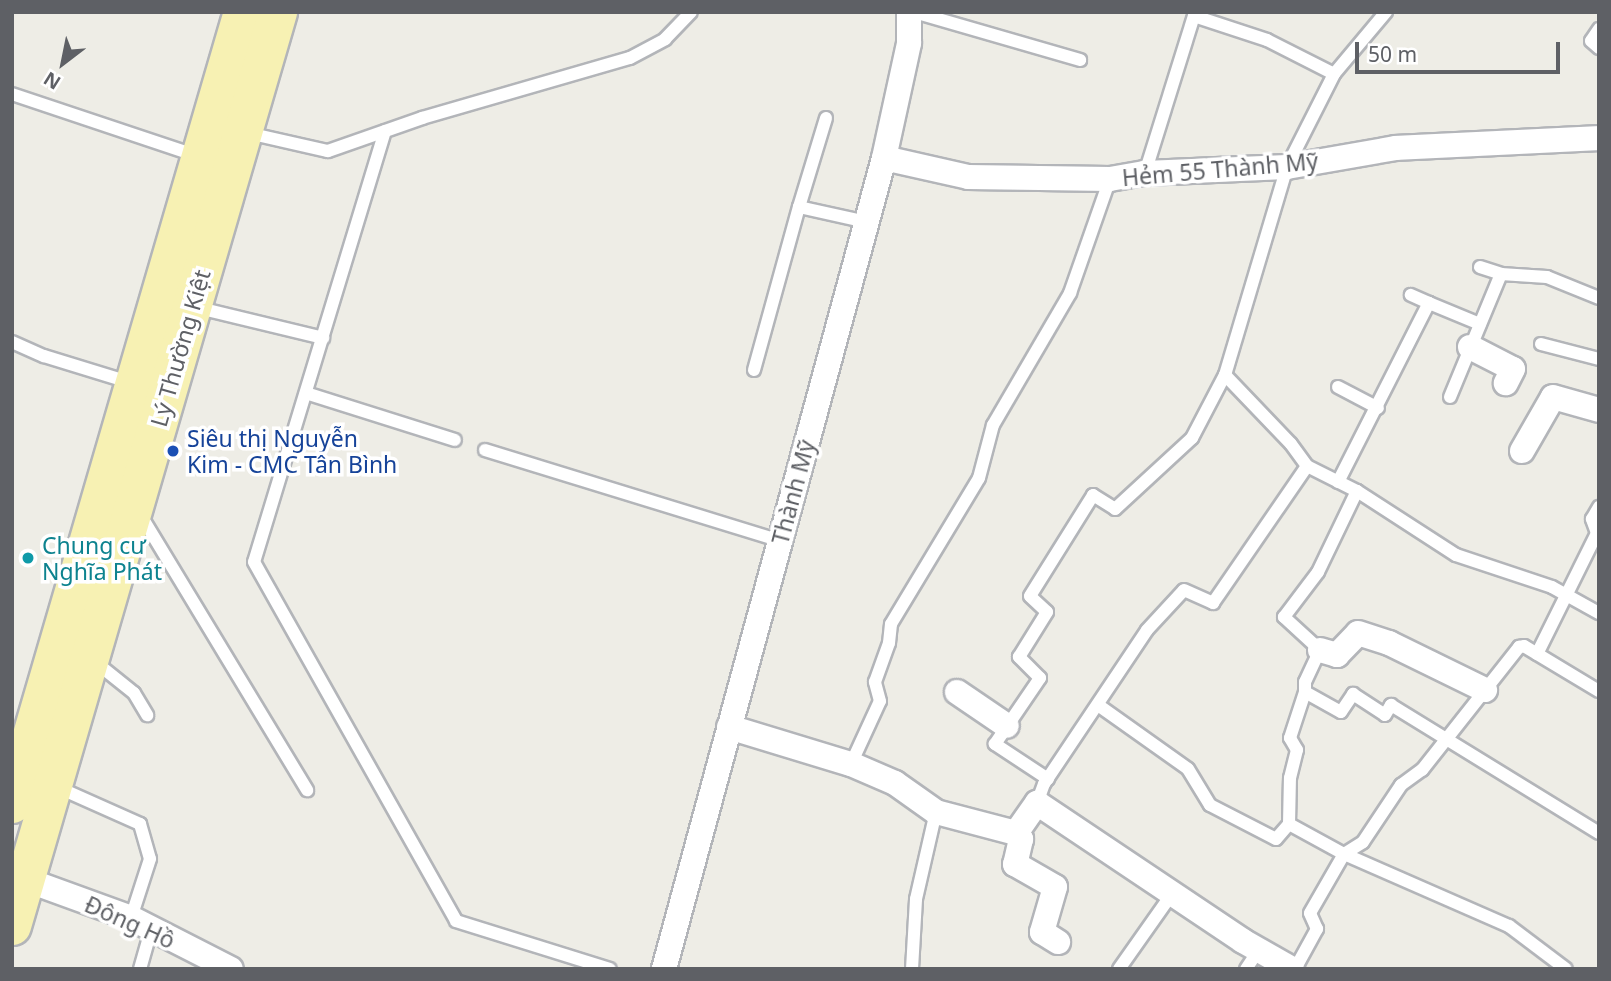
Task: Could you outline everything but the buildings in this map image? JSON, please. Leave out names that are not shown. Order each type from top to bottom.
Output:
[{"type":"main road","name":"Lý Thường Kiệt","points":[[12,926],[19,877],[53,785],[135,505],[176,303],[222,133],[243,12]]},
{"type":"main road","name":"Lý Thường Kiệt","points":[[222,133],[278,12]]},
{"type":"main road","name":"Lý Thường Kiệt","points":[[12,803],[135,385],[176,303]]},
{"type":"street","name":"Thành Mỹ","points":[[664,969],[884,158],[909,43],[911,12]]},
{"type":"street","name":"Hẻm 55 Thành Mỹ","points":[[884,158],[968,177],[1110,179],[1145,173],[1287,167],[1396,148],[1599,138]]},
{"type":"street","points":[[1471,347],[1513,369],[1506,383]]},
{"type":"street","points":[[1522,451],[1553,397],[1599,410]]},
{"type":"street","points":[[1321,650],[1337,655],[1358,633],[1389,643],[1485,690]]},
{"type":"street","points":[[957,692],[1007,726]]},
{"type":"street","points":[[729,727],[851,765],[895,783],[936,812],[1016,833],[1021,839],[1015,864],[1055,887],[1042,932],[1058,942]]},
{"type":"street","points":[[1016,833],[1037,803],[1172,894],[1252,959],[1294,969]]},
{"type":"street","name":"Đông Hồ","points":[[19,877],[141,924],[232,969]]},
{"type":"lane","points":[[12,94],[328,151],[384,131],[630,58],[665,39],[691,12]]},
{"type":"lane","points":[[911,12],[1080,60]]},
{"type":"lane","points":[[1048,779],[995,744],[1040,678],[1019,657],[1047,612],[1030,596],[1093,495],[1115,509],[1192,438],[1225,375],[1287,167],[1334,74],[1386,12]]},
{"type":"lane","points":[[1145,173],[1194,14],[1267,40],[1334,74]]},
{"type":"lane","points":[[1599,29],[1591,41],[1599,48]]},
{"type":"lane","points":[[754,370],[826,118]]},
{"type":"lane","points":[[384,131],[254,562],[456,921],[610,969]]},
{"type":"lane","points":[[851,765],[880,701],[875,682],[889,643],[891,624],[979,478],[993,425],[1070,293],[1110,179]]},
{"type":"lane","points":[[799,207],[867,222]]},
{"type":"lane","points":[[1480,267],[1501,274],[1547,277],[1599,298]]},
{"type":"lane","points":[[1450,397],[1501,274]]},
{"type":"lane","points":[[1411,295],[1480,324]]},
{"type":"lane","points":[[176,303],[323,338]]},
{"type":"lane","points":[[1338,482],[1378,408],[1429,303]]},
{"type":"lane","points":[[12,342],[44,356],[135,385]]},
{"type":"lane","points":[[1541,344],[1599,359]]},
{"type":"lane","points":[[1225,375],[1291,444],[1307,467],[1357,491],[1456,555],[1568,594],[1599,613]]},
{"type":"lane","points":[[1338,387],[1378,408]]},
{"type":"lane","points":[[306,393],[455,440]]},
{"type":"lane","points":[[485,450],[780,541]]},
{"type":"lane","points":[[1037,803],[1048,779],[1147,630],[1184,590],[1213,603],[1307,467]]},
{"type":"lane","points":[[1098,705],[1188,769],[1210,805],[1276,839],[1289,824],[1290,778],[1297,750],[1290,738],[1305,692],[1305,682],[1321,650],[1284,617],[1318,572],[1357,491]]},
{"type":"lane","points":[[135,505],[307,790]]},
{"type":"lane","points":[[1537,654],[1597,533],[1592,519],[1599,507]]},
{"type":"lane","points":[[1294,969],[1317,929],[1310,913],[1344,854],[1363,842],[1401,785],[1422,769],[1519,647],[1524,646],[1599,691]]},
{"type":"lane","points":[[90,658],[134,693],[147,715]]},
{"type":"lane","points":[[1305,692],[1341,712],[1353,694],[1385,715],[1391,705],[1599,833]]},
{"type":"lane","points":[[53,785],[140,824],[150,859],[141,924],[140,969]]},
{"type":"lane","points":[[912,969],[916,899],[936,812]]},
{"type":"lane","points":[[1289,824],[1344,854],[1509,926],[1566,969]]},
{"type":"lane","points":[[1119,969],[1172,894]]},
{"type":"place","name":"Siêu thị Nguyễn Kim - CMC Tân Bình","points":[[173,451]]},
{"type":"place","name":"Chung cư Nghĩa Phát","points":[[28,558]]}]
